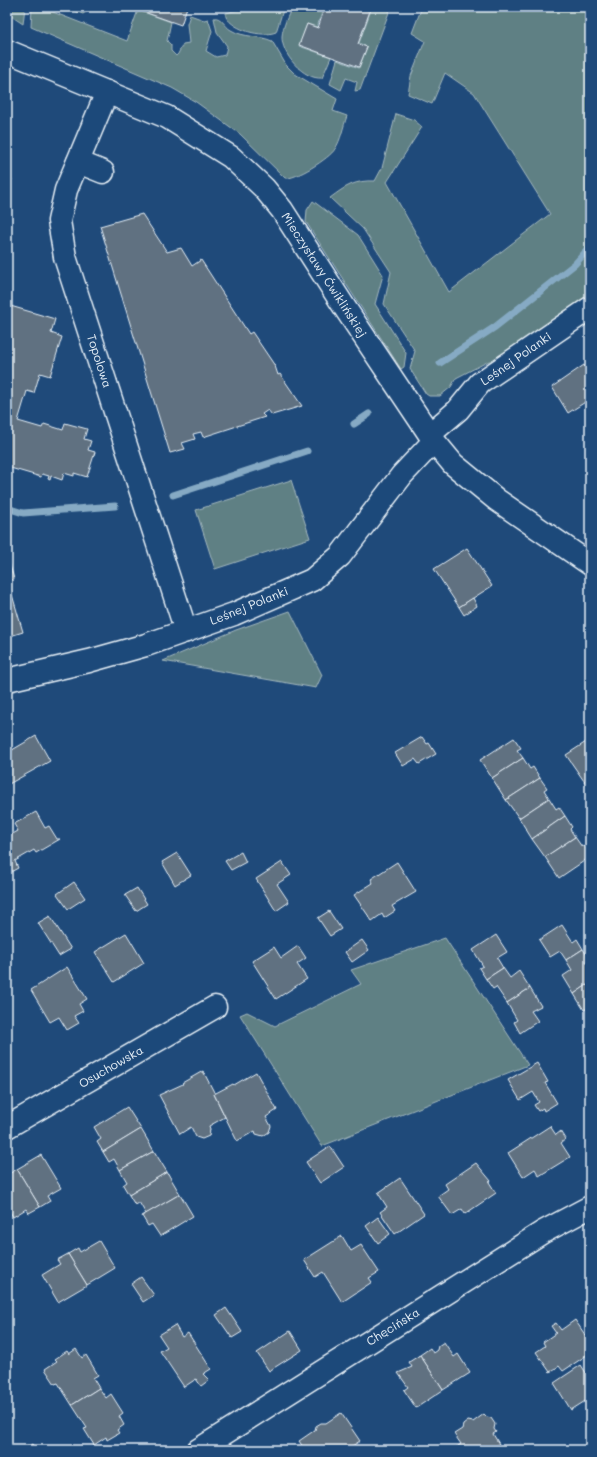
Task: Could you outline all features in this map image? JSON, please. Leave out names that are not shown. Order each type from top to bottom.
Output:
[{"type":"street","name":"Mieczysławy Ćwiklińskiej","points":[[7,51],[167,117],[231,157],[264,188],[282,210],[344,308],[432,437],[453,464],[492,495],[590,564]]},
{"type":"street","name":"Topolowa","points":[[107,92],[66,190],[59,221],[65,257],[186,631]]},
{"type":"street","points":[[78,162],[102,172]]},
{"type":"street","name":"Leśnej Polanki","points":[[7,680],[141,647],[234,614],[312,580],[340,556],[432,437],[458,410],[480,383],[590,308]]},
{"type":"street","name":"Osuchowska","points":[[7,1127],[215,1008]]},
{"type":"street","name":"Chęcińska","points":[[209,1447],[537,1236],[590,1207]]},
{"type":"green space","points":[[7,7],[25,7],[23,24],[8,14]]},
{"type":"green space","points":[[32,7],[40,7],[127,41],[138,10],[171,22],[167,41],[171,45],[171,51],[176,56],[183,44],[189,43],[187,24],[190,15],[204,20],[208,19],[212,31],[206,51],[216,57],[225,55],[227,46],[217,32],[214,18],[221,20],[229,29],[236,33],[272,41],[286,65],[295,74],[337,99],[333,111],[347,116],[339,142],[332,153],[320,163],[296,176],[285,178],[240,134],[196,102],[172,88],[31,27]]},
{"type":"green space","points":[[64,7],[93,7],[83,14]]},
{"type":"green space","points":[[249,7],[284,7],[276,32],[263,34],[248,32],[235,26],[226,17],[226,13]]},
{"type":"green space","points":[[292,7],[324,7],[317,27],[307,24],[299,46],[331,57],[322,78],[315,78],[301,70],[289,58],[285,50],[282,36]]},
{"type":"green space","points":[[372,7],[391,7],[360,90],[355,91],[357,82],[346,78],[341,90],[330,84],[337,60],[359,68],[367,47],[359,43]]},
{"type":"green space","points":[[422,7],[590,7],[590,299],[504,362],[489,361],[456,378],[451,387],[440,396],[429,396],[426,394],[410,369],[415,351],[384,304],[391,272],[363,229],[330,198],[341,190],[356,183],[375,181],[382,168],[396,114],[414,120],[422,127],[387,182],[449,292],[550,214],[474,93],[445,73],[432,104],[408,94],[411,76],[425,41],[412,33]]},
{"type":"green space","points":[[313,201],[358,235],[383,275],[375,304],[406,353],[404,367],[401,369],[306,222],[307,210]]},
{"type":"green space","points":[[291,480],[310,538],[215,569],[196,510]]},
{"type":"green space","points":[[290,611],[322,675],[316,688],[163,661],[236,630]]},
{"type":"green space","points":[[445,938],[528,1065],[322,1146],[240,1015],[247,1012],[275,1026],[361,984],[351,970]]},
{"type":"building","points":[[130,7],[187,7],[181,25]]},
{"type":"building","points":[[325,7],[360,7],[370,11],[358,44],[367,47],[359,67],[299,45],[307,24],[318,28]]},
{"type":"building","points":[[7,178],[12,179],[7,195]]},
{"type":"building","points":[[142,214],[167,252],[181,248],[192,266],[201,260],[249,334],[252,332],[275,366],[278,375],[280,374],[302,406],[272,415],[268,410],[262,414],[265,417],[203,437],[201,432],[193,434],[195,439],[182,443],[185,449],[170,453],[100,226]]},
{"type":"building","points":[[7,305],[55,319],[51,333],[62,337],[50,376],[40,373],[34,393],[27,391],[18,421],[42,428],[44,424],[63,430],[65,423],[87,429],[84,439],[91,441],[88,450],[95,452],[87,477],[74,473],[74,476],[64,473],[62,480],[51,476],[50,480],[48,479],[49,476],[42,474],[41,477],[7,467]]},
{"type":"building","points":[[584,365],[590,374],[590,399],[568,413],[552,387]]},
{"type":"building","points":[[467,548],[492,586],[459,607],[434,569]]},
{"type":"building","points":[[7,555],[14,579],[8,581],[23,632],[7,637]]},
{"type":"building","points":[[473,598],[477,606],[464,615],[459,607]]},
{"type":"building","points":[[36,736],[50,761],[7,785],[7,753]]},
{"type":"building","points":[[422,737],[427,744],[429,743],[436,754],[419,764],[415,759],[403,766],[395,753]]},
{"type":"building","points":[[514,738],[521,748],[517,750],[523,758],[492,778],[480,760]]},
{"type":"building","points":[[586,742],[590,748],[590,777],[584,781],[566,755]]},
{"type":"building","points":[[523,758],[530,769],[533,767],[540,778],[506,800],[492,778]]},
{"type":"building","points":[[590,777],[590,790],[584,781]]},
{"type":"building","points":[[540,778],[547,788],[544,790],[549,798],[519,818],[506,800]]},
{"type":"building","points":[[549,798],[556,809],[559,807],[565,816],[532,839],[519,818]]},
{"type":"building","points":[[36,812],[45,828],[49,826],[57,839],[60,839],[36,853],[34,850],[15,861],[18,868],[7,874],[7,833],[9,836],[18,831],[14,824]]},
{"type":"building","points":[[565,816],[572,827],[570,829],[575,837],[545,857],[532,839]]},
{"type":"building","points":[[575,837],[582,847],[585,846],[590,857],[559,878],[545,857]]},
{"type":"building","points":[[241,852],[246,862],[231,870],[225,861]]},
{"type":"building","points":[[177,853],[191,875],[175,885],[162,862]]},
{"type":"building","points":[[282,862],[291,875],[277,884],[289,902],[276,911],[256,879]]},
{"type":"building","points":[[397,862],[416,892],[392,906],[395,911],[384,918],[382,914],[372,921],[354,895],[373,883],[371,879]]},
{"type":"building","points":[[74,882],[85,898],[68,909],[57,894]]},
{"type":"building","points":[[137,888],[147,904],[136,911],[125,895]]},
{"type":"building","points":[[329,911],[341,929],[330,936],[318,918]]},
{"type":"building","points":[[50,916],[71,949],[59,956],[38,923]]},
{"type":"building","points":[[562,925],[573,942],[577,939],[583,949],[566,960],[560,951],[550,957],[539,940]]},
{"type":"building","points":[[126,933],[144,963],[114,982],[95,952]]},
{"type":"building","points":[[496,935],[507,952],[497,958],[503,968],[486,979],[479,968],[483,966],[473,950]]},
{"type":"building","points":[[362,940],[369,950],[352,962],[345,952]]},
{"type":"building","points":[[298,946],[306,958],[297,964],[307,979],[276,999],[252,961],[274,947],[281,958]]},
{"type":"building","points":[[583,949],[590,960],[586,962],[590,968],[590,983],[574,994],[563,976],[572,970],[566,960]]},
{"type":"building","points":[[67,967],[87,999],[79,1004],[83,1011],[74,1016],[79,1023],[67,1030],[59,1017],[50,1022],[31,990]]},
{"type":"building","points":[[503,968],[510,978],[519,971],[530,988],[507,1003],[496,987],[493,989],[486,979]]},
{"type":"building","points":[[590,983],[590,1007],[584,1010],[574,994]]},
{"type":"building","points":[[530,988],[541,1006],[531,1011],[538,1021],[520,1033],[514,1022],[517,1020],[507,1003]]},
{"type":"building","points":[[537,1063],[548,1082],[545,1083],[557,1103],[544,1111],[543,1108],[538,1111],[534,1105],[539,1102],[533,1092],[520,1100],[508,1080]]},
{"type":"building","points":[[203,1071],[225,1117],[209,1126],[209,1136],[202,1139],[196,1137],[191,1127],[180,1134],[159,1095],[183,1084],[182,1083]]},
{"type":"building","points":[[256,1072],[277,1110],[266,1117],[271,1126],[269,1132],[263,1136],[256,1134],[255,1131],[237,1141],[214,1094],[233,1084],[234,1085]]},
{"type":"building","points":[[127,1107],[141,1129],[103,1152],[97,1142],[101,1139],[94,1127]]},
{"type":"building","points":[[550,1126],[556,1135],[561,1131],[566,1139],[561,1143],[570,1157],[539,1176],[535,1169],[523,1177],[508,1153]]},
{"type":"building","points":[[141,1129],[154,1151],[120,1170],[114,1159],[109,1162],[103,1152]]},
{"type":"building","points":[[330,1146],[344,1167],[320,1183],[306,1162]]},
{"type":"building","points":[[154,1151],[167,1172],[129,1195],[123,1185],[127,1182],[120,1170]]},
{"type":"building","points":[[41,1155],[61,1188],[47,1196],[50,1201],[40,1207],[17,1169]]},
{"type":"building","points":[[476,1163],[491,1181],[489,1182],[496,1193],[465,1214],[462,1209],[452,1215],[438,1196],[448,1189],[445,1184]]},
{"type":"building","points":[[17,1169],[40,1207],[29,1213],[26,1209],[13,1217],[7,1206],[7,1175]]},
{"type":"building","points":[[167,1172],[180,1194],[146,1214],[139,1202],[135,1205],[129,1195]]},
{"type":"building","points":[[400,1178],[424,1214],[395,1234],[380,1212],[387,1207],[378,1193]]},
{"type":"building","points":[[180,1194],[193,1216],[160,1236],[152,1224],[148,1226],[142,1216]]},
{"type":"building","points":[[378,1217],[390,1234],[378,1243],[366,1226]]},
{"type":"building","points":[[342,1236],[351,1251],[361,1245],[379,1272],[369,1278],[372,1282],[342,1302],[323,1272],[315,1277],[304,1260]]},
{"type":"building","points":[[99,1241],[115,1268],[87,1285],[68,1254],[78,1248],[80,1252]]},
{"type":"building","points":[[68,1254],[87,1285],[58,1302],[42,1275],[60,1264],[57,1260]]},
{"type":"building","points":[[141,1277],[154,1295],[143,1302],[131,1284]]},
{"type":"building","points":[[226,1308],[242,1332],[232,1338],[216,1315]]},
{"type":"building","points":[[575,1320],[590,1342],[590,1353],[563,1371],[559,1366],[550,1372],[536,1352],[545,1346],[543,1342],[556,1333],[551,1326],[556,1323],[561,1330]]},
{"type":"building","points":[[175,1325],[182,1337],[188,1333],[211,1369],[203,1374],[209,1380],[201,1386],[196,1379],[184,1387],[160,1351],[167,1347],[159,1335]]},
{"type":"building","points":[[290,1331],[302,1350],[269,1371],[257,1353]]},
{"type":"building","points":[[444,1342],[454,1357],[458,1354],[470,1373],[443,1390],[420,1355],[430,1348],[433,1353],[437,1350],[438,1346]]},
{"type":"building","points":[[76,1349],[82,1358],[86,1355],[98,1375],[93,1378],[99,1388],[72,1405],[58,1383],[55,1384],[45,1369],[57,1361],[55,1359],[67,1351],[69,1354]]},
{"type":"building","points":[[420,1355],[443,1390],[416,1408],[404,1390],[408,1387],[398,1373],[412,1367],[409,1362]]},
{"type":"building","points":[[581,1365],[590,1379],[590,1398],[571,1410],[554,1383]]},
{"type":"building","points":[[99,1388],[106,1398],[111,1394],[123,1413],[119,1416],[124,1425],[117,1430],[119,1433],[107,1440],[106,1437],[94,1445],[84,1429],[87,1428],[72,1405]]},
{"type":"building","points":[[341,1413],[360,1441],[346,1450],[305,1450],[299,1441],[315,1430],[316,1426],[321,1423],[326,1423]]},
{"type":"building","points":[[484,1414],[491,1418],[495,1424],[494,1429],[496,1432],[493,1434],[499,1444],[490,1450],[448,1450],[453,1447],[454,1449],[461,1444],[454,1434],[462,1429],[463,1425],[468,1421],[473,1422]]},
{"type":"building","points":[[32,1444],[36,1450],[23,1450]]},
{"type":"waterway","points":[[440,363],[495,327],[575,264],[590,247]]},
{"type":"waterway","points":[[354,424],[369,414]]},
{"type":"waterway","points":[[173,495],[307,451]]},
{"type":"waterway","points":[[7,508],[23,513],[115,506]]}]
